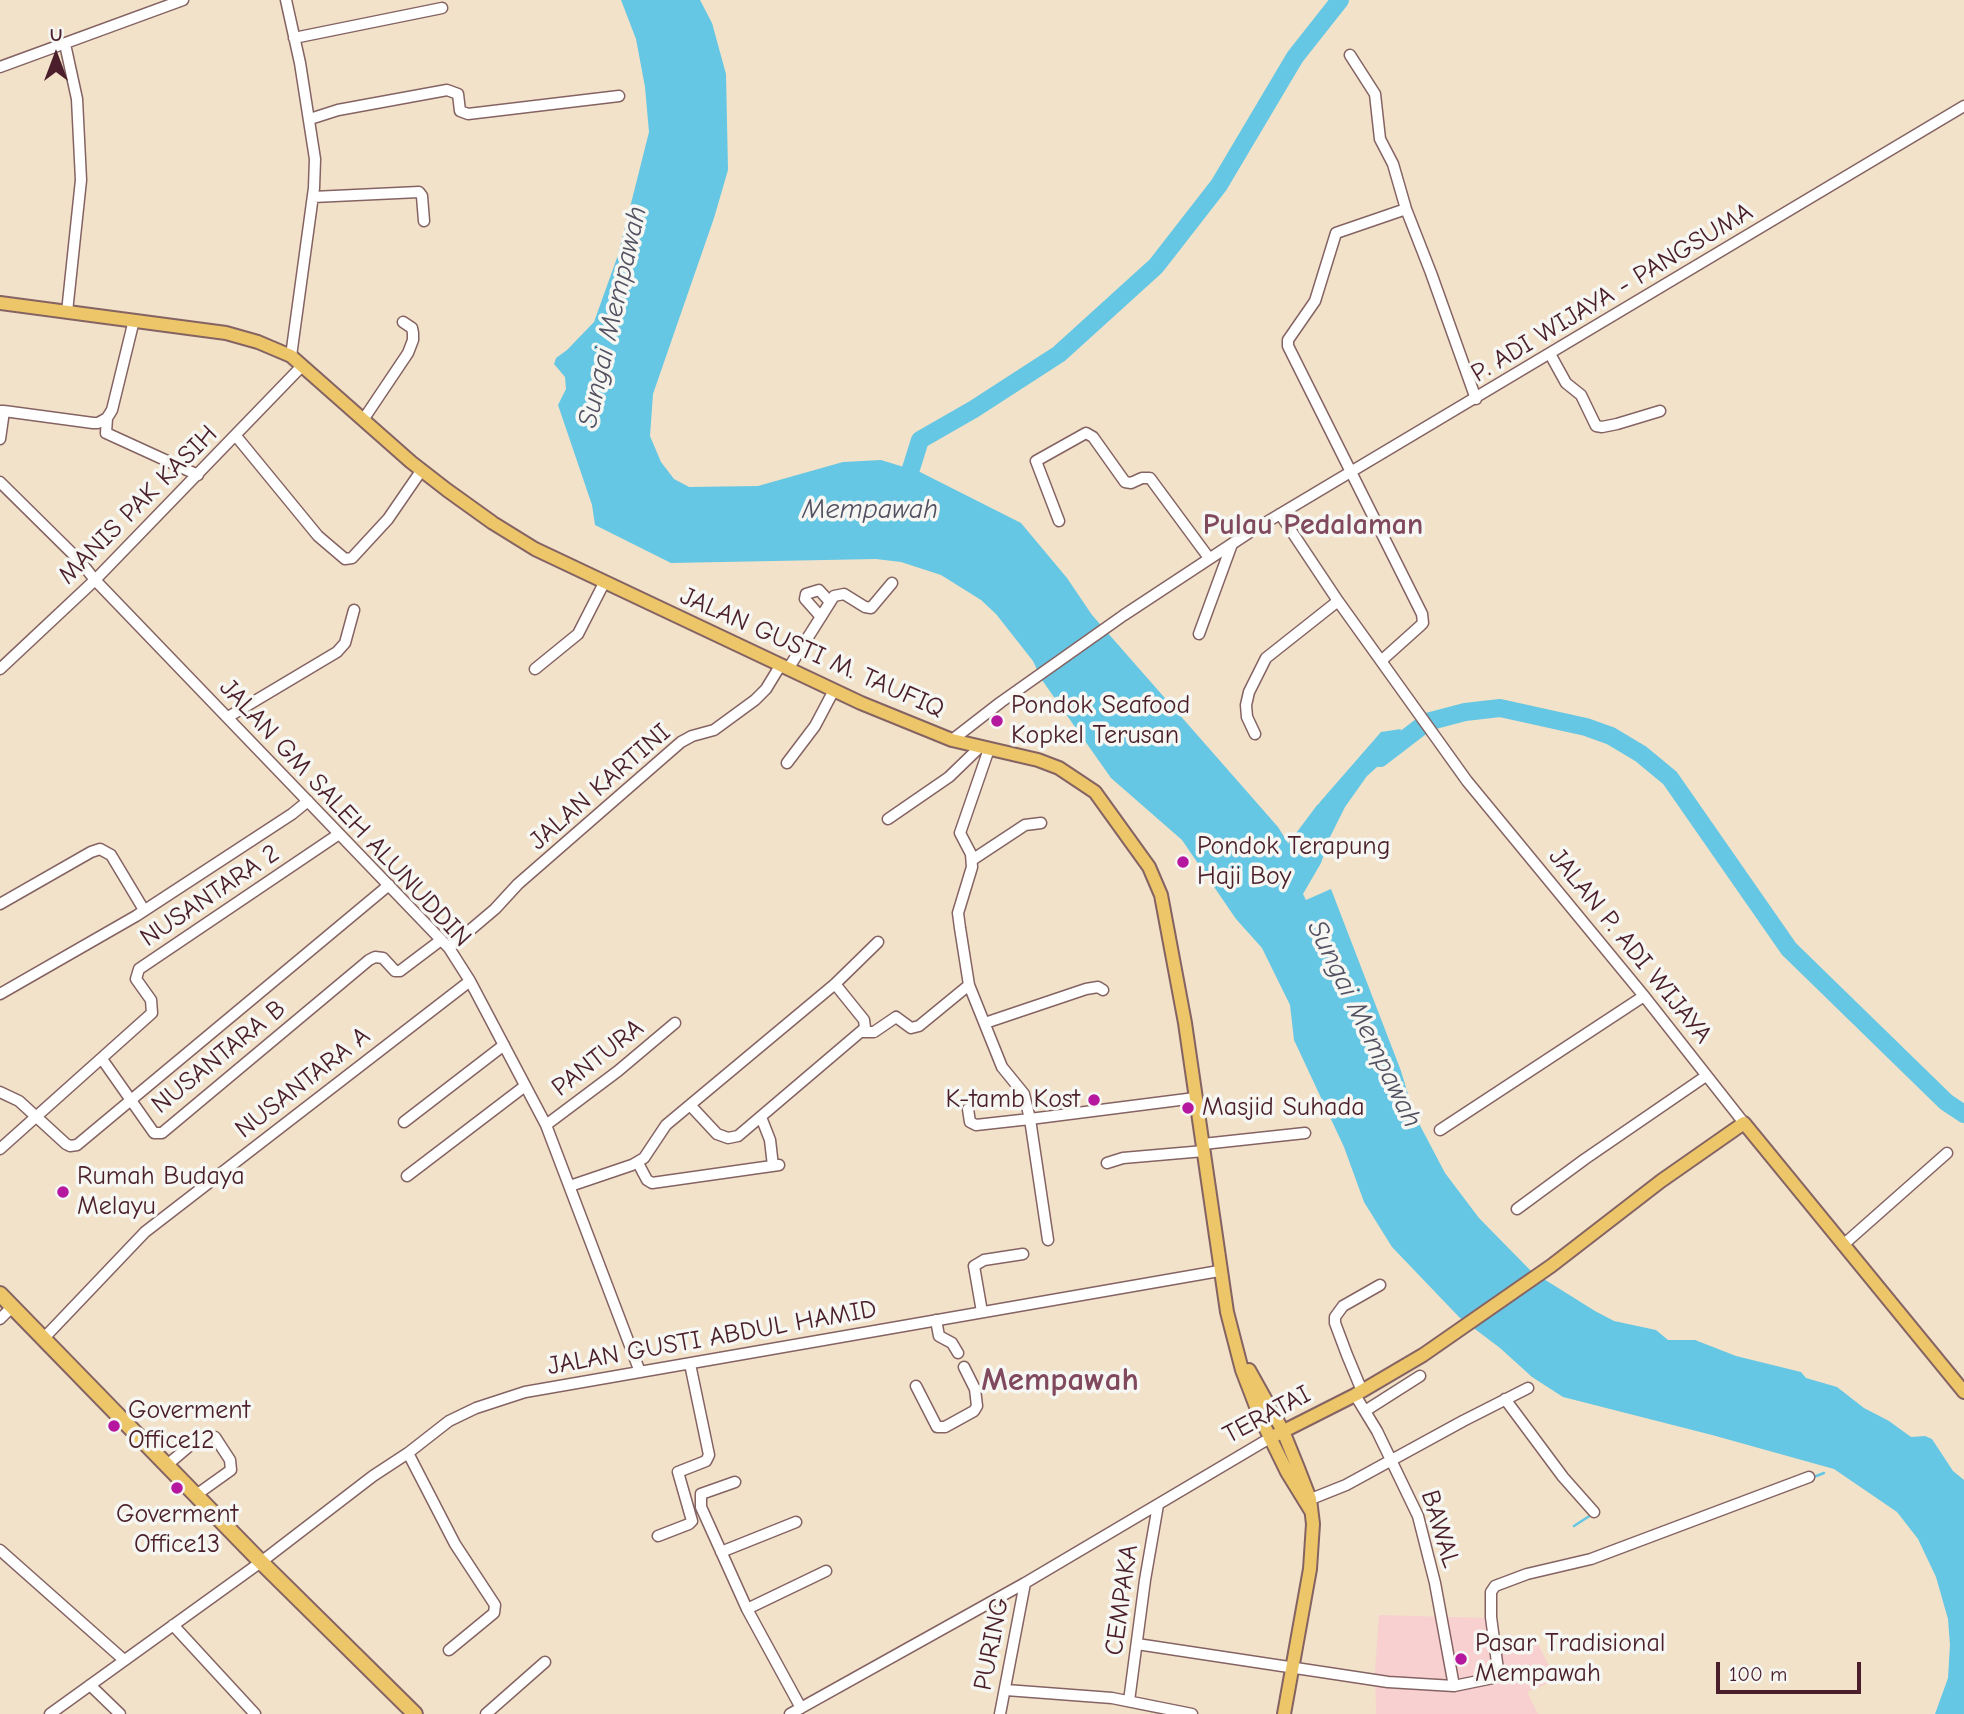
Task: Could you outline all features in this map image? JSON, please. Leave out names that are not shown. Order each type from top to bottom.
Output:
[{"type":"highway","points":[[0,1294],[261,1562],[415,1714]]},
{"type":"main road","name":"JALAN GUSTI M. TAUFIQ","points":[[0,303],[226,333],[258,342],[291,356],[421,471],[493,523],[535,549],[834,690],[951,740],[1038,760],[1059,768],[1095,792],[1149,867],[1156,881],[1165,913],[1185,1023],[1219,1271],[1237,1352],[1269,1438],[1287,1472],[1309,1504]]},
{"type":"main road","name":"JALAN P. ADI WIJAYA","points":[[1744,1124],[1964,1392]]},
{"type":"main road","name":"TERATAI","points":[[1269,1438],[1359,1393],[1473,1322],[1661,1181],[1744,1124]]},
{"type":"main road","name":"JALAN GUSTI M. TAUFIQ","points":[[1237,1352],[1283,1431],[1309,1504],[1313,1535],[1310,1569],[1284,1714]]},
{"type":"street","points":[[0,67],[184,0]]},
{"type":"street","points":[[288,2],[315,159],[313,197],[291,356]]},
{"type":"street","points":[[294,38],[442,8]]},
{"type":"street","points":[[65,44],[77,99],[81,180],[67,312]]},
{"type":"street","points":[[1350,55],[1375,94],[1378,131],[1476,399]]},
{"type":"street","points":[[310,119],[338,110],[447,90],[458,94],[460,111],[468,114],[619,96]]},
{"type":"street","name":"P. ADI WIJAYA - PANGSUMA","points":[[951,740],[1124,615],[1232,543],[1964,106]]},
{"type":"street","points":[[313,197],[419,192],[422,195],[424,221]]},
{"type":"street","points":[[1381,661],[1420,626],[1423,618],[1288,346],[1288,338],[1315,301],[1336,233],[1406,209]]},
{"type":"street","points":[[134,320],[112,410],[107,418],[106,433],[198,475]]},
{"type":"street","points":[[363,420],[408,353],[413,340],[412,328],[403,322]]},
{"type":"street","points":[[1550,354],[1566,383],[1581,395],[1596,426],[1617,424],[1660,411]]},
{"type":"street","name":"MANIS PAK KASIH","points":[[0,669],[95,580],[302,366]]},
{"type":"street","points":[[0,439],[2,411],[93,423],[107,418]]},
{"type":"street","points":[[1059,521],[1036,461],[1086,433],[1093,437],[1125,482],[1150,478],[1209,558]]},
{"type":"street","points":[[236,436],[318,536],[345,559],[352,558],[387,519],[421,471]]},
{"type":"street","name":"JALAN GM SALEH ALUNUDDIN","points":[[0,482],[80,561],[95,580],[449,948],[470,981],[546,1125],[640,1372]]},
{"type":"street","name":"JALAN P. ADI WIJAYA","points":[[1280,514],[1338,601],[1467,781],[1644,996],[1744,1124]]},
{"type":"street","points":[[1199,634],[1232,543]]},
{"type":"street","points":[[534,669],[578,634],[604,583]]},
{"type":"street","points":[[821,617],[805,599],[806,594],[819,590],[829,601],[834,596],[844,594],[871,608],[892,583]]},
{"type":"street","name":"JALAN KARTINI","points":[[449,948],[681,742],[714,730],[755,700],[784,668],[821,617],[829,601]]},
{"type":"street","points":[[1255,734],[1247,717],[1246,705],[1249,692],[1266,658],[1338,601]]},
{"type":"street","points":[[228,718],[337,652],[345,643],[354,610]]},
{"type":"street","points":[[787,763],[815,726],[834,690]]},
{"type":"street","points":[[888,819],[949,777],[984,748]]},
{"type":"street","points":[[984,748],[960,833],[972,860],[958,913],[969,985],[1002,1067],[1024,1094],[1048,1240]]},
{"type":"street","points":[[0,994],[144,910],[308,801]]},
{"type":"street","points":[[972,860],[1025,825],[1041,823]]},
{"type":"street","name":"NUSANTARA 2","points":[[0,1149],[152,1013],[151,1000],[136,979],[139,969],[339,834]]},
{"type":"street","points":[[0,904],[100,849],[111,855],[144,910]]},
{"type":"street","name":"NUSANTARA B","points":[[390,885],[132,1101],[155,1133],[162,1133],[369,960],[374,957],[383,958],[395,971],[400,971],[440,940]]},
{"type":"street","points":[[570,1186],[638,1163],[649,1154],[666,1125],[835,984],[878,942]]},
{"type":"street","name":"NUSANTARA A","points":[[44,1338],[145,1233],[470,981]]},
{"type":"street","points":[[690,1105],[722,1138],[738,1136],[761,1117],[862,1032],[865,1025],[863,1020],[835,984]]},
{"type":"street","points":[[862,1032],[874,1032],[896,1017],[911,1028],[919,1026],[969,985]]},
{"type":"street","points":[[985,1023],[1086,989],[1098,987],[1103,990]]},
{"type":"street","points":[[1440,1130],[1644,996]]},
{"type":"street","name":"PANTURA","points":[[546,1125],[618,1071],[675,1023]]},
{"type":"street","points":[[404,1122],[504,1045]]},
{"type":"street","points":[[0,1092],[19,1101],[66,1144],[73,1146],[132,1101],[102,1059]]},
{"type":"street","points":[[1517,1209],[1706,1076]]},
{"type":"street","points":[[407,1176],[526,1086]]},
{"type":"street","points":[[968,1110],[970,1122],[976,1125],[1195,1098]]},
{"type":"street","points":[[638,1163],[647,1180],[652,1183],[776,1166],[761,1117]]},
{"type":"street","points":[[1107,1163],[1122,1158],[1305,1133]]},
{"type":"street","points":[[1843,1245],[1947,1153]]},
{"type":"street","points":[[982,1312],[974,1266],[984,1260],[1023,1254]]},
{"type":"street","name":"JALAN GUSTI ABDUL HAMID","points":[[50,1714],[261,1562],[449,1421],[500,1399],[526,1392],[1219,1271]]},
{"type":"street","name":"BAWAL","points":[[1380,1285],[1343,1306],[1335,1317],[1335,1323],[1365,1410],[1418,1516],[1435,1583],[1454,1686]]},
{"type":"street","points":[[0,1319],[13,1306]]},
{"type":"street","points":[[936,1320],[939,1336],[952,1343],[958,1353]]},
{"type":"street","points":[[658,1536],[692,1521],[679,1470],[706,1461],[709,1455],[690,1364]]},
{"type":"street","points":[[916,1386],[937,1427],[945,1427],[978,1406],[975,1389],[964,1367]]},
{"type":"street","points":[[1365,1410],[1420,1376]]},
{"type":"street","points":[[1309,1504],[1528,1388]]},
{"type":"street","points":[[1506,1399],[1563,1477],[1594,1513]]},
{"type":"street","points":[[167,1465],[200,1437],[215,1437],[230,1460],[231,1470],[197,1495]]},
{"type":"street","name":"TERATAI","points":[[790,1714],[1026,1583],[1269,1438]]},
{"type":"street","points":[[408,1452],[456,1544],[495,1605],[494,1613],[449,1650]]},
{"type":"street","points":[[1137,1644],[1388,1682],[1454,1686],[1497,1676],[1491,1609],[1491,1592],[1495,1586],[1527,1574],[1591,1559],[1809,1477]]},
{"type":"street","points":[[735,1482],[701,1494],[701,1507],[747,1609],[801,1708]]},
{"type":"street","name":"CEMPAKA","points":[[1129,1701],[1158,1505]]},
{"type":"street","points":[[721,1552],[796,1522]]},
{"type":"street","points":[[0,1550],[124,1660]]},
{"type":"street","points":[[747,1609],[826,1571]]},
{"type":"street","name":"PURING","points":[[1000,1714],[1026,1583]]},
{"type":"street","points":[[173,1625],[255,1714]]},
{"type":"street","points":[[486,1714],[545,1662]]},
{"type":"street","points":[[90,1685],[120,1714]]},
{"type":"street","points":[[1006,1690],[1129,1701],[1192,1714]]},
{"type":"shaded area","name":"Pasar Tradisional Mempawah","points":[[1379,1615],[1487,1618],[1504,1648],[1535,1638],[1556,1680],[1527,1692],[1538,1714],[1376,1714],[1375,1671]]},
{"type":"water","name":"Mempawah","points":[[621,0],[700,0],[712,23],[726,74],[728,170],[653,394],[650,436],[661,462],[674,479],[689,487],[758,486],[843,462],[881,460],[920,472],[1021,523],[1067,578],[1092,615],[1278,827],[1288,843],[1299,852],[1303,849],[1320,802],[1381,732],[1401,729],[1395,751],[1367,776],[1345,807],[1321,863],[1303,894],[1306,900],[1331,889],[1401,1071],[1414,1114],[1445,1173],[1479,1218],[1531,1271],[1595,1311],[1614,1321],[1656,1330],[1668,1340],[1695,1340],[1736,1356],[1801,1372],[1806,1378],[1837,1387],[1864,1408],[1911,1437],[1925,1436],[1932,1439],[1953,1471],[1964,1480],[1964,1714],[1935,1714],[1948,1678],[1948,1619],[1936,1577],[1918,1539],[1897,1512],[1834,1469],[1563,1397],[1532,1377],[1459,1317],[1392,1247],[1364,1202],[1344,1147],[1294,1040],[1290,1005],[1262,948],[1236,919],[1182,840],[1111,778],[1042,680],[1033,661],[996,614],[981,600],[941,575],[901,562],[876,559],[671,563],[595,525],[592,505],[558,405],[566,389],[565,377],[554,364],[556,358],[594,322],[618,255],[649,132],[645,87],[636,39]]},
{"type":"waterway","points":[[904,491],[920,440],[1059,354],[1156,266],[1219,185],[1295,57],[1340,0]]},
{"type":"waterway","points":[[1380,758],[1427,722],[1465,712],[1500,708],[1586,727],[1611,736],[1641,754],[1670,778],[1789,949],[1946,1102],[1964,1114]]},
{"type":"waterway","points":[[1282,867],[1324,811]]},
{"type":"waterway","points":[[1811,1478],[1824,1473]]},
{"type":"waterway","points":[[1574,1526],[1591,1515]]},
{"type":"place","name":"Pondok Seafood Kopkel Terusan","points":[[997,721]]},
{"type":"place","name":"Pondok Terapung Haji Boy","points":[[1183,862]]},
{"type":"place","name":"K-tamb Kost","points":[[1094,1100]]},
{"type":"place","name":"Masjid Suhada","points":[[1188,1108]]},
{"type":"place","name":"Rumah Budaya Melayu","points":[[63,1192]]},
{"type":"place","name":"Goverment Office12","points":[[114,1426]]},
{"type":"place","name":"Goverment Office13","points":[[177,1488]]},
{"type":"place","name":"Pasar Tradisional Mempawah","points":[[1461,1659]]},
{"type":"district","name":"Pulau Pedalaman","points":[[1313,526]]},
{"type":"district","name":"Mempawah","points":[[1060,1381]]},
{"type":"water label","name":"Sungai Mempawah","points":[[613,317]]},
{"type":"water label","name":"Sungai Mempawah","points":[[1364,1024]]}]
